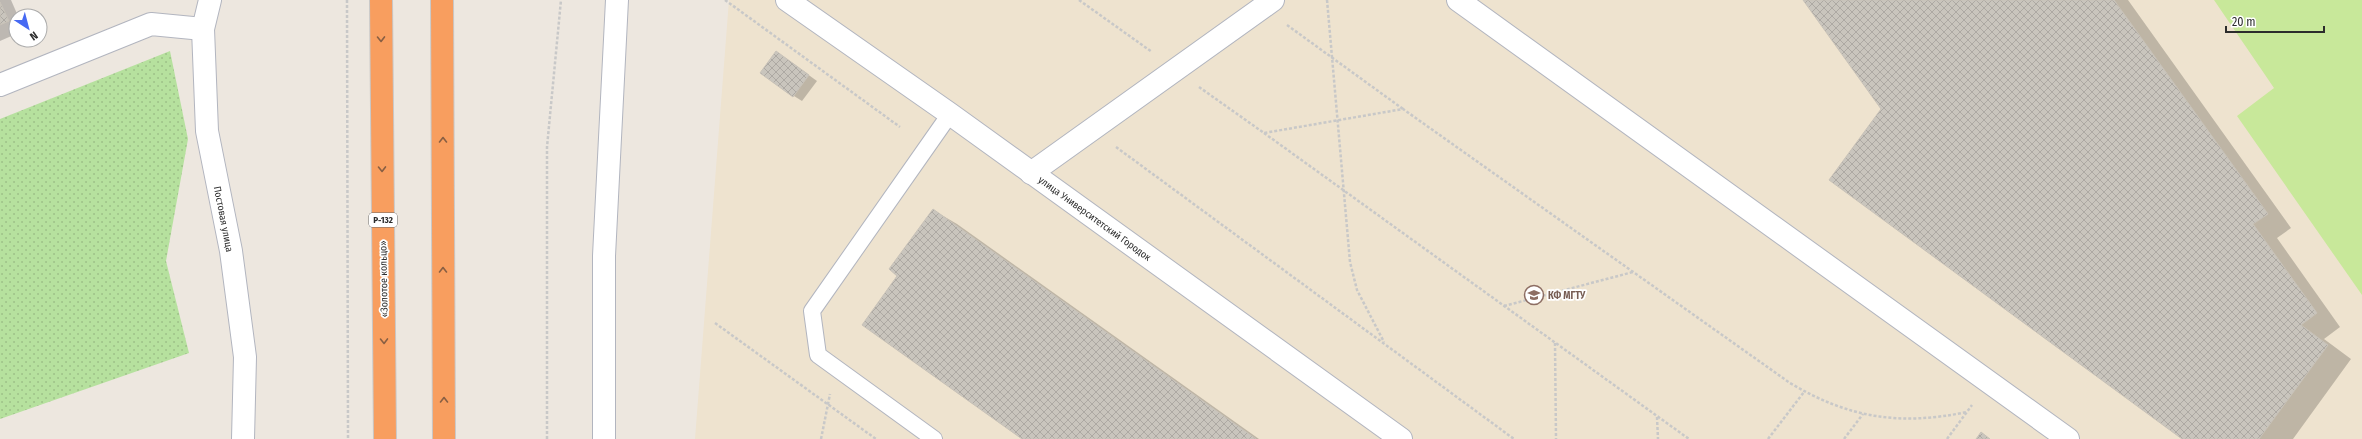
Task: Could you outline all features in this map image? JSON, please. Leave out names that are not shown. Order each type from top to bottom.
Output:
[{"type":"highway","name":"«Золотое кольцо»","points":[[381,0],[385,439]]},
{"type":"highway","points":[[442,0],[444,439]]},
{"type":"street","name":"Постовая улица","points":[[210,0],[203,29],[207,132],[231,251],[245,357],[243,439]]},
{"type":"street","points":[[604,439],[604,256],[618,0]]},
{"type":"street","name":"улица Университетский Городок","points":[[787,0],[950,114],[1401,439]]},
{"type":"street","points":[[1458,0],[2068,439]]},
{"type":"street","points":[[1031,173],[1268,4]]},
{"type":"street","points":[[0,85],[151,24],[203,29]]},
{"type":"lane","points":[[934,439],[818,356],[812,311],[950,114]]},
{"type":"path","points":[[347,0],[348,439]]},
{"type":"path","points":[[547,439],[547,147],[560,0]]},
{"type":"path","points":[[725,0],[900,127]]},
{"type":"path","points":[[1079,0],[1689,439]]},
{"type":"path","points":[[1326,0],[1350,262],[1357,290],[1385,344]]},
{"type":"path","points":[[1268,4],[1332,57],[1403,109],[1804,392],[1845,410],[1906,420],[1937,418],[1967,412]]},
{"type":"path","points":[[1264,133],[1403,109]]},
{"type":"path","points":[[1092,130],[1514,439]]},
{"type":"path","points":[[1504,306],[1634,272]]},
{"type":"path","points":[[715,323],[876,439]]},
{"type":"path","points":[[1555,342],[1556,439]]},
{"type":"path","points":[[821,439],[835,368]]},
{"type":"path","points":[[1947,439],[1989,382]]},
{"type":"path","points":[[1768,439],[1804,392]]},
{"type":"path","points":[[1844,439],[1863,414]]},
{"type":"path","points":[[1657,416],[1658,439]]},
{"type":"shaded area","name":"КФ МГТУ","points":[[729,0],[2362,0],[2362,439],[695,439]]},
{"type":"green space","points":[[2214,0],[2362,0],[2362,295],[2237,116],[2274,88]]},
{"type":"green space","points":[[170,51],[188,139],[166,261],[189,353],[0,419],[0,119]]},
{"type":"building","points":[[1803,0],[2114,0],[2268,214],[2253,224],[2317,313],[2301,325],[2328,345],[2259,439],[2182,439],[1829,180],[1881,109]]},
{"type":"building","points":[[0,2],[8,21],[0,25]]},
{"type":"building","points":[[776,51],[809,75],[793,97],[760,73]]},
{"type":"building","points":[[933,209],[1256,439],[1022,439],[862,325],[897,276],[889,269]]},
{"type":"building","points":[[1981,432],[1990,439],[1976,439]]},
{"type":"place","name":"КФ МГТУ","points":[[1534,295]]}]
